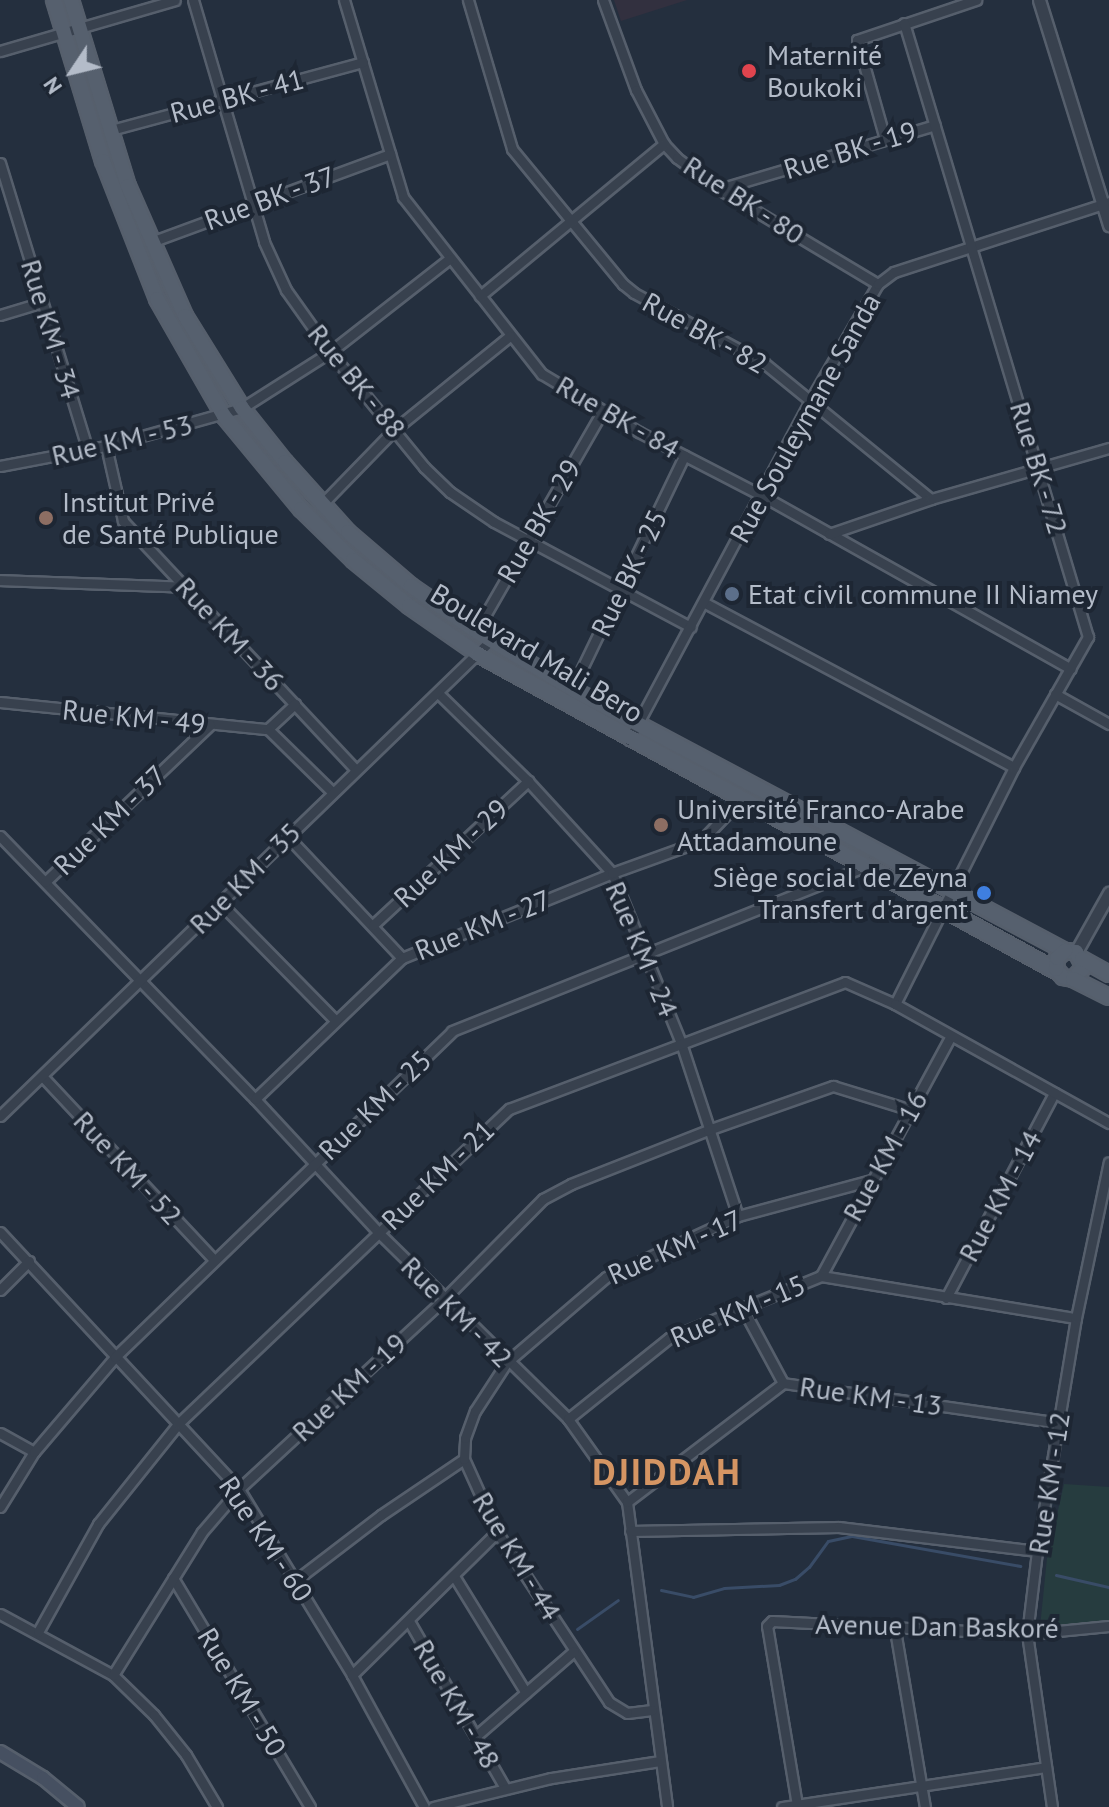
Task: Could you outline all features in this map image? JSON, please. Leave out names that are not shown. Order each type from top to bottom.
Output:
[{"type":"main road","name":"Boulevard Mali Bero","points":[[54,0],[136,253],[157,299],[224,416],[301,509],[353,560],[409,606],[478,654],[629,740],[1073,979]]},
{"type":"main road","name":"Boulevard Mali Bero","points":[[71,0],[111,130],[151,242],[185,316],[242,408],[321,505],[386,566],[476,631],[637,726],[1109,974]]},
{"type":"main road","points":[[787,823],[794,818],[795,808]]},
{"type":"main road","points":[[815,838],[814,828],[820,822]]},
{"type":"main road","points":[[1058,972],[1056,960],[1074,954],[1081,972],[1073,979],[1109,997]]},
{"type":"main road","points":[[0,1752],[23,1764],[78,1807]]},
{"type":"street","points":[[0,51],[175,0]]},
{"type":"street","name":"Rue BK - 88","points":[[193,0],[264,242],[282,282],[330,352],[424,467],[450,492],[528,540],[691,627]]},
{"type":"street","name":"Rue BK - 84","points":[[344,0],[403,197],[510,336],[550,380],[1071,669]]},
{"type":"street","name":"Rue BK - 82","points":[[468,0],[512,149],[569,222],[628,289],[735,345],[811,399],[931,499]]},
{"type":"street","name":"Rue BK - 80","points":[[603,0],[636,90],[664,144],[690,171],[878,284]]},
{"type":"street","points":[[885,139],[856,43],[860,38],[976,0]]},
{"type":"street","points":[[1039,0],[1106,203],[1109,225]]},
{"type":"street","name":"Rue BK - 72","points":[[895,1004],[1014,767],[1086,644],[1087,628],[904,23]]},
{"type":"street","name":"Rue BK - 41","points":[[111,130],[363,62]]},
{"type":"street","name":"Rue BK - 19","points":[[719,189],[935,125]]},
{"type":"street","points":[[480,296],[664,144]]},
{"type":"street","name":"Rue BK - 37","points":[[151,242],[390,154]]},
{"type":"street","name":"Rue KM - 34","points":[[0,163],[88,450]]},
{"type":"street","name":"Rue Souleymane Sanda","points":[[629,740],[705,603],[811,399],[878,284],[894,272],[1106,203]]},
{"type":"street","name":"Rue KM - 53","points":[[0,466],[106,446],[224,416],[242,408],[330,352],[449,259]]},
{"type":"street","points":[[0,315],[43,302]]},
{"type":"street","points":[[321,505],[395,429],[510,336]]},
{"type":"street","name":"Rue BK - 29","points":[[476,631],[603,410]]},
{"type":"street","name":"Rue KM - 36","points":[[106,446],[123,521],[355,769]]},
{"type":"street","points":[[829,534],[931,499],[1109,448]]},
{"type":"street","name":"Rue BK - 25","points":[[572,689],[623,589],[684,456]]},
{"type":"street","points":[[0,580],[187,587]]},
{"type":"street","points":[[705,603],[1014,767]]},
{"type":"street","name":"Rue KM - 35","points":[[0,1116],[288,837],[331,791],[491,640]]},
{"type":"street","name":"Rue KM - 24","points":[[438,693],[528,781],[612,873],[681,1043],[738,1216]]},
{"type":"street","points":[[1055,694],[1109,724]]},
{"type":"street","name":"Rue KM - 49","points":[[0,702],[268,729]]},
{"type":"street","points":[[295,704],[268,729],[331,791]]},
{"type":"street","name":"Rue KM - 37","points":[[45,882],[210,725]]},
{"type":"street","name":"Rue KM - 29","points":[[373,925],[528,781]]},
{"type":"street","name":"Rue KM - 27","points":[[255,1099],[402,958],[612,873],[701,841],[740,800]]},
{"type":"street","name":"Rue KM - 42","points":[[0,836],[255,1099],[378,1232],[568,1419],[627,1502],[667,1807]]},
{"type":"street","points":[[288,837],[402,958]]},
{"type":"street","name":"Rue KM - 25","points":[[0,1507],[34,1452],[115,1357],[459,1027],[866,866]]},
{"type":"street","points":[[1074,954],[1109,893]]},
{"type":"street","points":[[220,903],[335,1020]]},
{"type":"street","name":"Rue KM - 21","points":[[38,1632],[98,1524],[178,1424],[504,1112],[845,982],[895,1004],[1109,1123]]},
{"type":"street","name":"Rue KM - 16","points":[[821,1276],[951,1036]]},
{"type":"street","name":"Rue KM - 52","points":[[42,1076],[214,1260]]},
{"type":"street","name":"Rue KM - 19","points":[[113,1675],[202,1532],[239,1489],[556,1191],[708,1130],[833,1086],[911,1110]]},
{"type":"street","name":"Rue KM - 14","points":[[946,1298],[1054,1093]]},
{"type":"street","name":"Rue KM - 12","points":[[1052,1807],[1027,1634],[1037,1551],[1076,1318],[1109,1162]]},
{"type":"street","name":"Rue KM - 17","points":[[507,1362],[595,1283],[738,1216],[871,1180]]},
{"type":"street","name":"Rue KM - 60","points":[[0,1232],[239,1489],[352,1675],[424,1807]]},
{"type":"street","points":[[0,1290],[29,1261]]},
{"type":"street","name":"Rue KM - 15","points":[[568,1419],[657,1346],[685,1329],[821,1276],[1076,1318]]},
{"type":"street","points":[[742,1307],[783,1383]]},
{"type":"street","name":"Rue KM - 44","points":[[507,1362],[475,1411],[465,1438],[464,1459],[497,1532],[609,1702],[627,1713],[652,1710]]},
{"type":"street","name":"Rue KM - 13","points":[[627,1502],[783,1383],[1059,1423]]},
{"type":"street","points":[[0,1433],[34,1452]]},
{"type":"street","points":[[296,1580],[381,1515],[464,1459]]},
{"type":"street","points":[[630,1531],[839,1527],[1037,1551]]},
{"type":"street","points":[[352,1675],[497,1532]]},
{"type":"street","points":[[454,1576],[526,1693]]},
{"type":"street","name":"Rue KM - 50","points":[[173,1578],[310,1807]]},
{"type":"street","points":[[0,1614],[113,1675],[154,1715],[186,1755],[217,1807]]},
{"type":"street","name":"Rue KM - 48","points":[[409,1621],[505,1788]]},
{"type":"street","name":"Avenue Dan Baskoré","points":[[797,1805],[767,1626],[772,1621],[895,1630],[1027,1634],[1109,1626]]},
{"type":"street","points":[[895,1630],[925,1807]]},
{"type":"street","points":[[477,1735],[574,1651]]},
{"type":"street","points":[[433,1807],[602,1768],[659,1761]]},
{"type":"street","points":[[782,1807],[1046,1767]]},
{"type":"shaded area","points":[[614,0],[687,0],[621,21]]},
{"type":"green space","points":[[1064,1484],[1109,1487],[1109,1622],[1040,1627],[1047,1558]]},
{"type":"waterway","points":[[661,1590],[693,1597],[724,1588],[779,1585],[795,1579],[809,1567],[828,1541],[852,1536],[1020,1566]]},
{"type":"waterway","points":[[1056,1575],[1109,1587]]},
{"type":"waterway","points":[[577,1629],[618,1600]]},
{"type":"place","name":"Maternité Boukoki","points":[[749,71]]},
{"type":"place","name":"Institut Privé de Santé Publique","points":[[46,518]]},
{"type":"place","name":"Etat civil commune II Niamey","points":[[732,594]]},
{"type":"place","name":"Université Franco-Arabe Attadamoune","points":[[661,825]]},
{"type":"place","name":"Siège social de Zeyna Transfert d'argent","points":[[984,893]]},
{"type":"district","name":"DJIDDAH","points":[[667,1472]]}]
